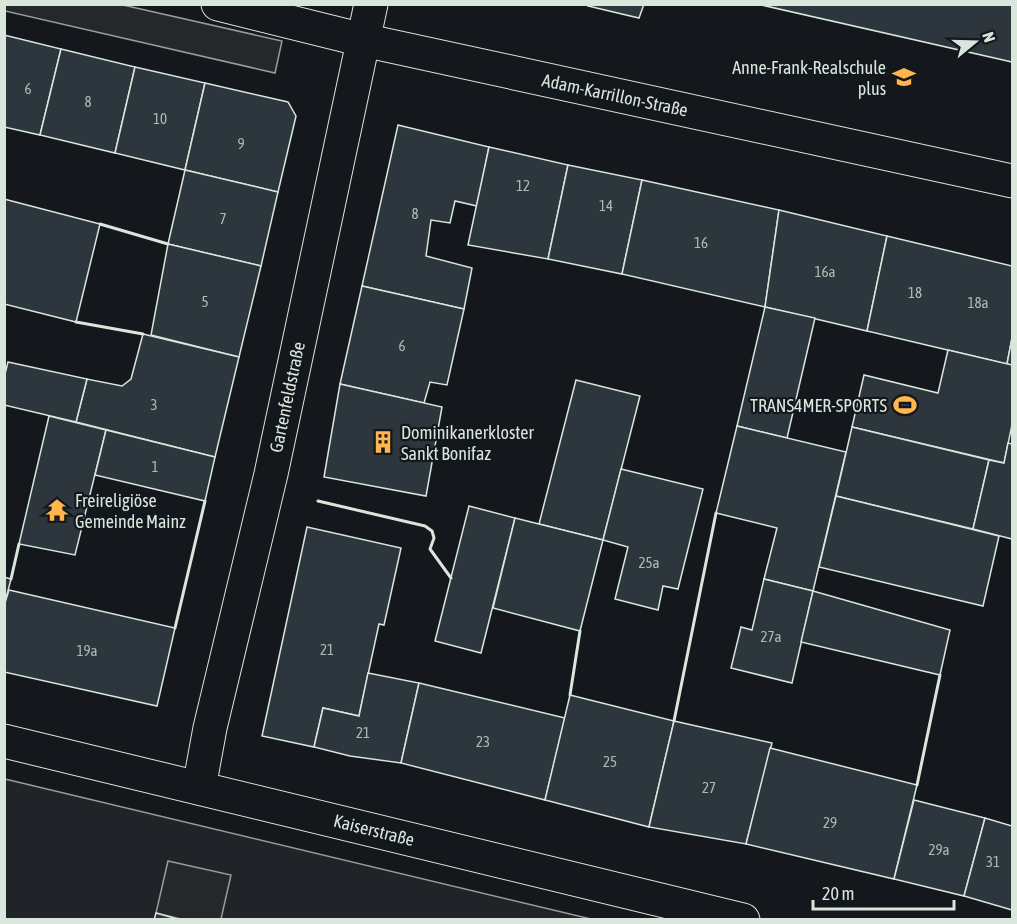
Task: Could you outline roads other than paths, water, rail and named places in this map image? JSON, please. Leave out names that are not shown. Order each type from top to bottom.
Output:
[{"type":"street","name":"Adam-Karrillon-Straße","points":[[218,4],[363,40],[1012,180]]},
{"type":"street","name":"Gartenfeldstraße","points":[[199,788],[210,728],[271,474],[371,4]]},
{"type":"street","name":"Kaiserstraße","points":[[4,741],[743,920]]},
{"type":"place","name":"Anne-Frank-Realschule plus","points":[[904,77]]},
{"type":"place","name":"TRANS4MER-SPORTS","points":[[905,405]]},
{"type":"place","name":"Dominikanerkloster Sankt Bonifaz","points":[[383,442]]},
{"type":"place","name":"Freireligiöse Gemeinde Mainz","points":[[57,510]]}]
